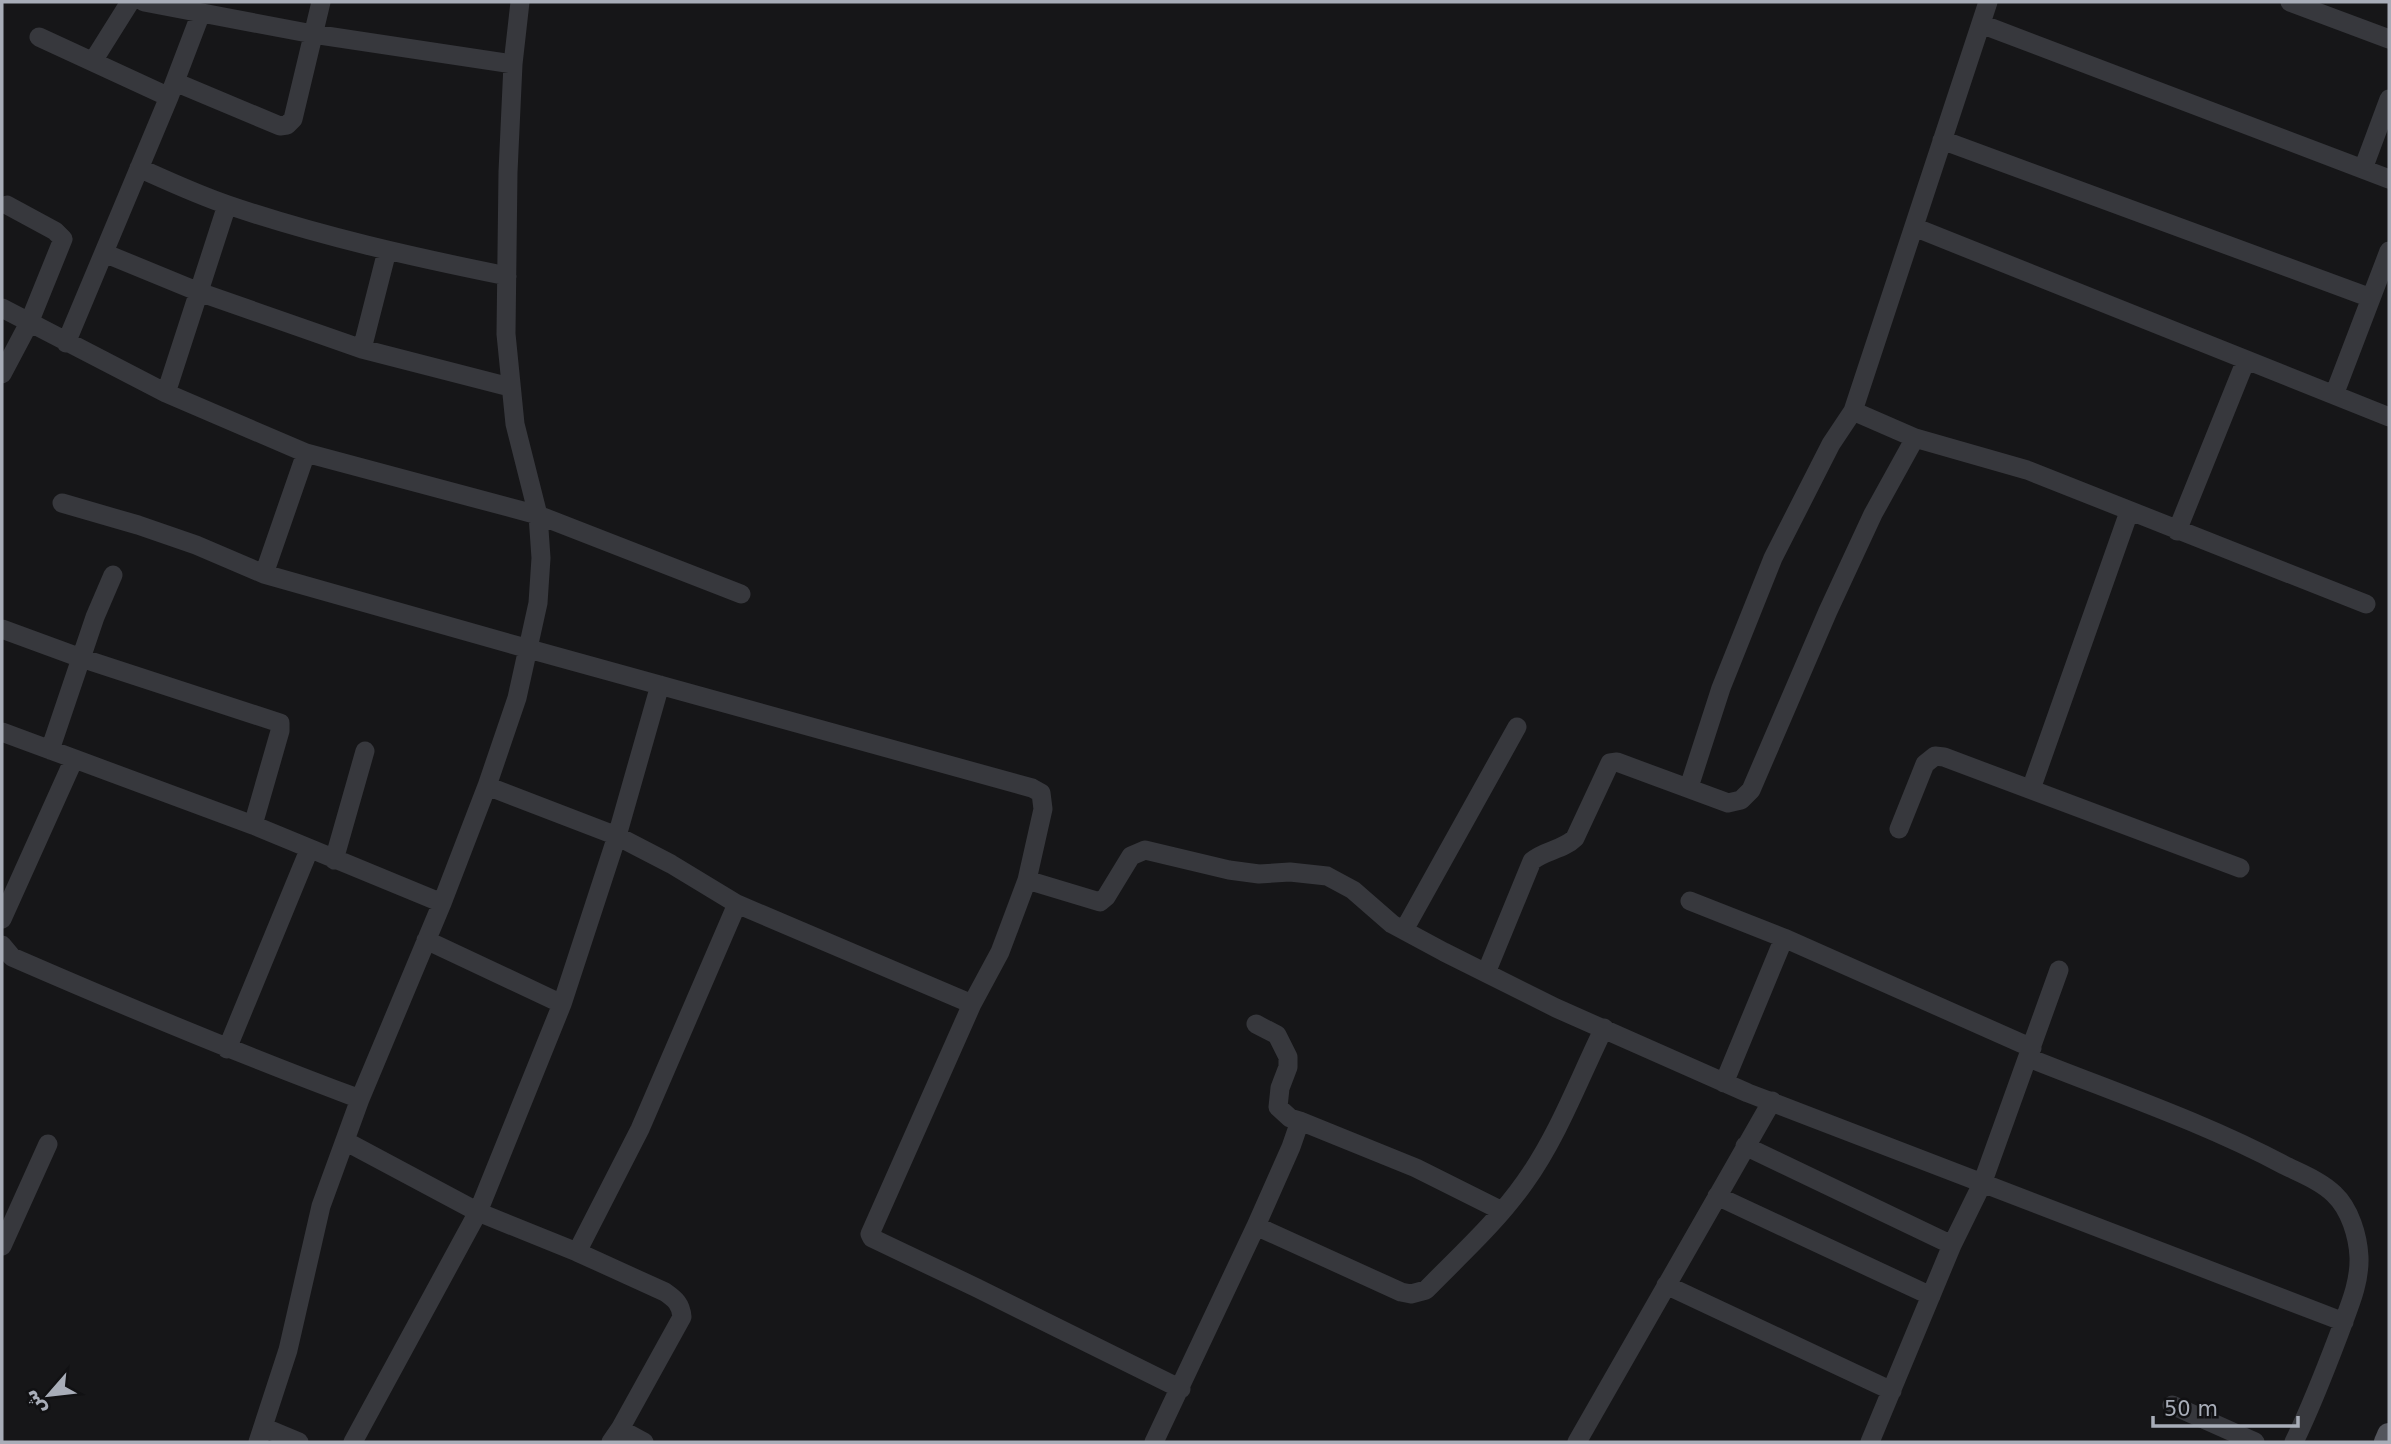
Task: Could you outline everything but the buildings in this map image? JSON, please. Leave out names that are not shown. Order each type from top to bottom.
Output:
[{"type":"main road","points":[[2386,1442],[2389,1435]]},
{"type":"street","points":[[93,61],[130,2]]},
{"type":"street","points":[[144,2],[201,13],[228,10],[313,34],[513,64]]},
{"type":"street","points":[[39,37],[93,61],[280,126],[287,125],[293,119],[321,2]]},
{"type":"street","points":[[299,1442],[260,1434],[288,1350],[321,1206],[359,1099],[442,903],[487,786],[517,698],[538,603],[541,558],[538,516],[522,457],[510,387],[506,334],[513,64],[520,2]]},
{"type":"street","points":[[1689,787],[1721,688],[1769,569],[1831,444],[1853,411],[1988,2]]},
{"type":"street","points":[[2290,2],[2335,10],[2389,39]]},
{"type":"street","points":[[66,343],[201,13]]},
{"type":"street","points":[[1981,24],[2389,179]]},
{"type":"street","points":[[2363,169],[2389,99]]},
{"type":"street","points":[[1942,140],[2371,298]]},
{"type":"street","points":[[139,168],[228,205],[387,251],[507,276]]},
{"type":"street","points":[[2,374],[29,323],[63,239],[55,230],[7,205]]},
{"type":"street","points":[[166,393],[228,205]]},
{"type":"street","points":[[1914,227],[2389,417]]},
{"type":"street","points":[[362,349],[387,251]]},
{"type":"street","points":[[2334,395],[2389,251]]},
{"type":"street","points":[[104,253],[199,292],[362,349],[510,387]]},
{"type":"street","points":[[2,308],[166,393],[306,453],[538,516],[741,594]]},
{"type":"street","points":[[2177,531],[2246,360]]},
{"type":"street","points":[[1853,411],[1914,438],[2027,470],[2366,604]]},
{"type":"street","points":[[1486,973],[1532,861],[1545,852],[1568,845],[1575,838],[1608,765],[1617,762],[1728,803],[1741,800],[1751,790],[1828,611],[1873,514],[1914,438]]},
{"type":"street","points":[[264,573],[306,453]]},
{"type":"street","points":[[62,503],[150,529],[264,573],[1032,788],[1041,793],[1043,809],[1027,880],[1000,951],[972,1004],[870,1236],[1181,1389]]},
{"type":"street","points":[[2031,789],[2129,512]]},
{"type":"street","points":[[50,750],[113,575]]},
{"type":"street","points":[[2,629],[81,659],[279,723],[280,731],[253,825]]},
{"type":"street","points":[[353,1442],[478,1212],[562,1004],[617,836],[660,685]]},
{"type":"street","points":[[1405,930],[1517,727]]},
{"type":"street","points":[[2,732],[253,825],[442,903]]},
{"type":"street","points":[[334,860],[365,751]]},
{"type":"street","points":[[1899,829],[1925,764],[1936,756],[2240,868]]},
{"type":"street","points":[[2,919],[74,759]]},
{"type":"street","points":[[487,786],[617,836],[671,864],[737,904],[972,1004]]},
{"type":"street","points":[[227,1049],[309,850]]},
{"type":"street","points":[[1027,880],[1100,902],[1106,897],[1131,856],[1145,850],[1229,870],[1259,874],[1290,872],[1327,876],[1353,890],[1392,924],[1556,1008],[1724,1083],[2344,1322]]},
{"type":"street","points":[[1690,901],[1784,938],[2030,1053],[2265,1155],[2332,1192],[2351,1222],[2358,1249],[2357,1279],[2344,1322],[2294,1442]]},
{"type":"street","points":[[577,1252],[640,1129],[737,904]]},
{"type":"street","points":[[1724,1083],[1784,938]]},
{"type":"street","points":[[426,940],[562,1004]]},
{"type":"street","points":[[2,945],[12,957],[227,1049],[359,1099]]},
{"type":"street","points":[[1870,1442],[1952,1245],[1982,1184],[2059,970]]},
{"type":"street","points":[[1256,1024],[1277,1035],[1286,1049],[1288,1067],[1280,1088],[1278,1107],[1283,1114],[1416,1168],[1502,1212]]},
{"type":"street","points":[[1256,1226],[1401,1292],[1411,1294],[1426,1290],[1502,1212],[1525,1182],[1544,1152],[1604,1028]]},
{"type":"street","points":[[1577,1442],[1772,1101]]},
{"type":"street","points":[[1154,1442],[1256,1226],[1300,1121]]},
{"type":"street","points":[[345,1141],[478,1212],[577,1252],[665,1292],[677,1301],[682,1318],[615,1436],[644,1442]]},
{"type":"street","points":[[2,1246],[48,1144]]},
{"type":"street","points":[[1745,1146],[1952,1245]]},
{"type":"street","points":[[1717,1196],[1931,1296]]},
{"type":"street","points":[[1666,1285],[1892,1391]]},
{"type":"street","points":[[2172,1405],[2255,1442]]}]
